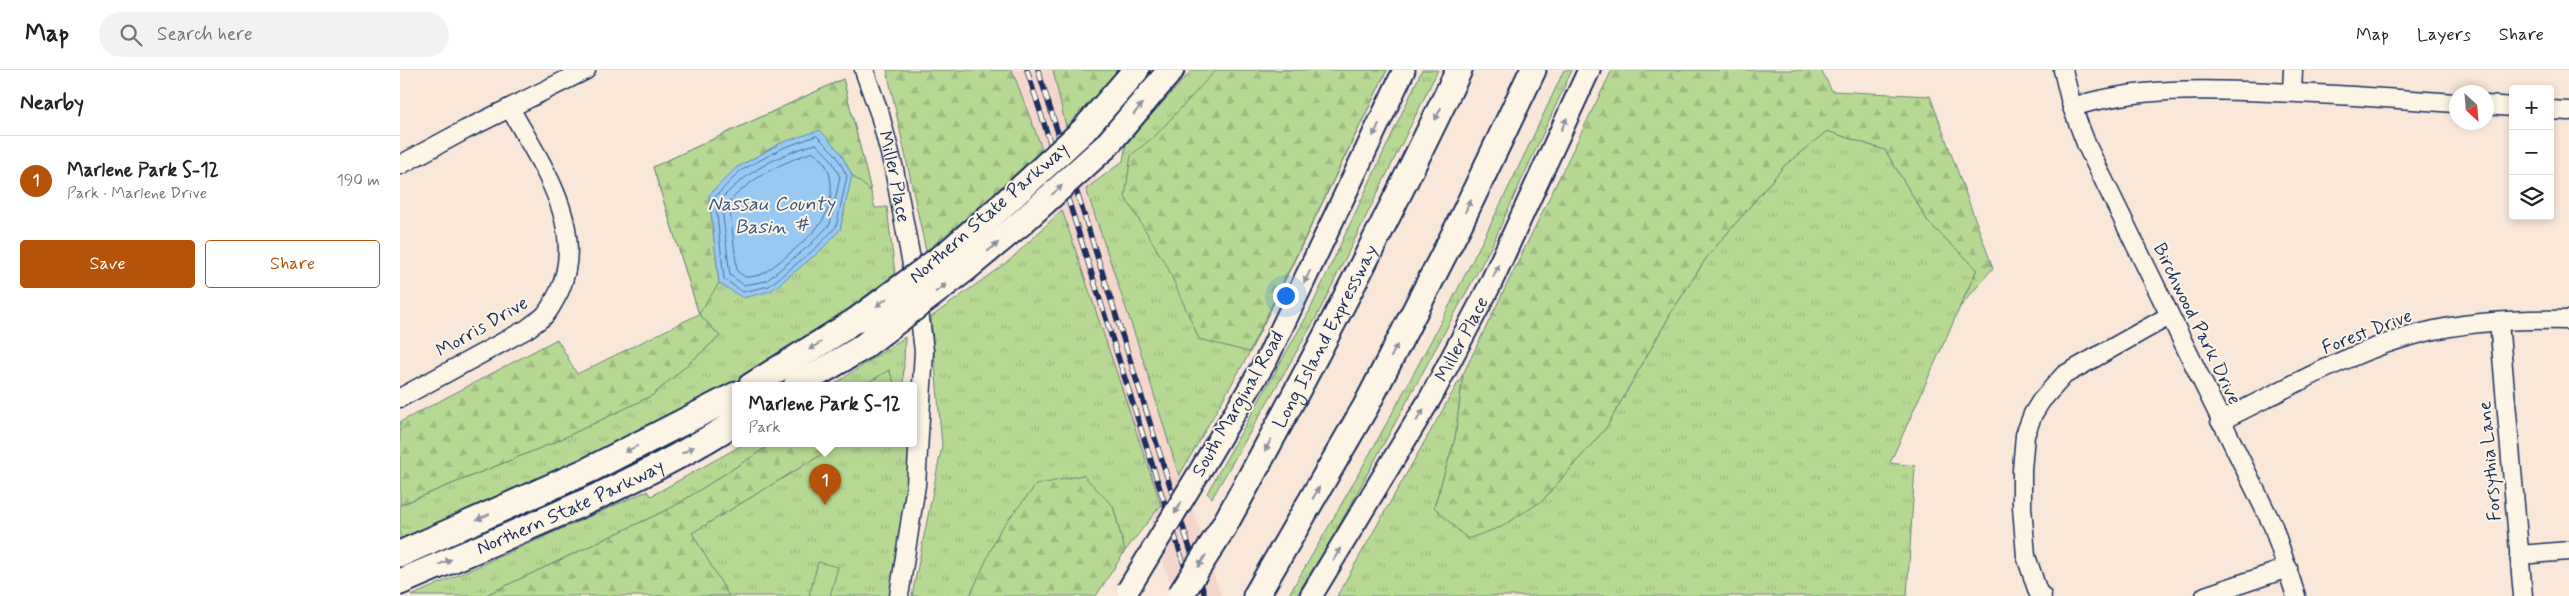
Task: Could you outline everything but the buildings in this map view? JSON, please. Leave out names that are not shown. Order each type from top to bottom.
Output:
[{"type":"highway","name":"Northern State Parkway","points":[[803,382],[860,349],[957,261],[1003,205],[1084,130],[1136,70]]},
{"type":"highway","name":"Northern State Parkway","points":[[757,382],[857,320],[1021,223],[1106,146],[1170,70]]},
{"type":"highway","name":"Long Island Expressway","points":[[1180,596],[1224,526],[1315,359],[1398,198],[1459,70]]},
{"type":"highway","points":[[1256,596],[1366,406],[1458,227],[1533,70]]},
{"type":"highway","name":"Northern State Parkway","points":[[400,554],[591,469],[732,397]]},
{"type":"highway","name":"Northern State Parkway","points":[[400,582],[582,502],[658,466],[732,424]]},
{"type":"main road","name":"South Marginal Road","points":[[1126,593],[1271,351],[1404,70]]},
{"type":"main road","name":"Miller Place","points":[[1311,596],[1431,397],[1493,278],[1589,70]]},
{"type":"street","points":[[400,165],[586,70]]},
{"type":"street","name":"Miller Place","points":[[864,70],[880,115],[894,169],[916,286],[924,352],[916,485],[899,596]]},
{"type":"street","name":"Birchwood Park Drive","points":[[2063,70],[2072,107],[2087,146],[2220,422],[2273,526],[2296,596]]},
{"type":"street","points":[[2292,92],[2293,70]]},
{"type":"street","points":[[2072,107],[2103,98],[2145,92],[2208,89],[2292,92],[2449,103]]},
{"type":"street","points":[[2494,106],[2509,107]]},
{"type":"street","name":"Morris Drive","points":[[400,398],[527,329],[545,315],[564,280],[568,262],[568,229],[558,198],[510,108]]},
{"type":"street","points":[[2554,110],[2569,111]]},
{"type":"street","points":[[2042,596],[2038,592],[2026,556],[2022,507],[2022,470],[2026,435],[2033,414],[2041,401],[2064,375],[2169,316]]},
{"type":"street","name":"Forest Drive","points":[[2220,422],[2349,359],[2389,343],[2455,326],[2499,322],[2569,320]]},
{"type":"street","name":"Forsythia Lane","points":[[2499,322],[2523,596]]},
{"type":"street","points":[[2519,555],[2569,551]]},
{"type":"street","points":[[2204,596],[2288,568]]},
{"type":"shaded area","points":[[1008,70],[1061,70],[1071,106],[1126,265],[1179,466],[1221,596],[1174,596]]},
{"type":"green space","points":[[887,70],[1012,70],[1042,149],[986,202],[926,251]]},
{"type":"green space","points":[[1053,70],[1121,70],[1066,127]]},
{"type":"green space","points":[[1192,70],[1387,70],[1250,352],[1179,476],[1145,365],[1086,189],[1123,161],[1126,143]]},
{"type":"green space","points":[[1216,70],[1387,70],[1249,352],[1199,339],[1167,266],[1125,197],[1131,155],[1156,135]]},
{"type":"green space","points":[[1422,70],[1438,70],[1316,318],[1212,498],[1207,493],[1309,312]]},
{"type":"green space","points":[[1564,70],[1572,70],[1491,247],[1333,537],[1296,596],[1288,596],[1362,467],[1433,337],[1533,137]]},
{"type":"green space","points":[[1612,70],[1821,70],[1832,91],[1930,96],[1993,268],[1960,307],[1977,269],[1929,223],[1885,150],[1827,131],[1785,165],[1707,257],[1671,313],[1606,428],[1542,501],[1501,527],[1467,539],[1434,507],[1455,439],[1463,374]]},
{"type":"green space","points":[[843,79],[875,208],[887,207],[895,274],[820,330],[740,382],[732,382],[732,387],[702,407],[533,485],[400,540],[400,505],[555,442],[653,395],[720,336],[699,314],[653,167]]},
{"type":"green space","points":[[843,79],[871,191],[852,175],[840,152],[781,143],[736,168],[709,195],[719,283],[699,314],[653,167]]},
{"type":"green space","points":[[1827,131],[1885,150],[1929,223],[1977,269],[1890,463],[1915,466],[1907,596],[1337,596],[1463,374],[1455,439],[1434,507],[1542,501],[1606,428],[1671,313],[1707,257],[1785,165]]},
{"type":"green space","points":[[1062,210],[1161,505],[1125,551],[1113,506],[973,589],[970,596],[912,596],[942,446],[931,317],[1010,260]]},
{"type":"green space","points":[[699,314],[720,336],[653,395],[555,442],[400,505],[400,422],[557,339],[577,374]]},
{"type":"green space","points":[[905,337],[903,382],[894,382],[889,370],[870,382],[838,382]]},
{"type":"green space","points":[[889,370],[894,382],[870,382]]},
{"type":"green space","points":[[739,447],[767,447],[673,507],[484,596],[411,596],[647,491],[651,496]]},
{"type":"green space","points":[[767,447],[834,447],[692,533],[729,596],[484,596],[673,507]]},
{"type":"green space","points":[[834,447],[914,447],[899,596],[656,596],[692,533]]},
{"type":"green space","points":[[1083,475],[1113,506],[1125,551],[1096,596],[970,596],[1000,530],[1036,485]]},
{"type":"green space","points":[[818,562],[838,567],[830,596],[809,596]]},
{"type":"water","name":"Nassau County Basin #","points":[[820,130],[840,152],[852,175],[840,230],[819,252],[771,291],[743,298],[719,283],[709,195],[736,168],[781,143]]},
{"type":"railway","points":[[1027,70],[1194,596]]},
{"type":"railway","points":[[1038,70],[1205,596]]},
{"type":"place","name":"Marlene Park S-12","points":[[825,505]]}]
